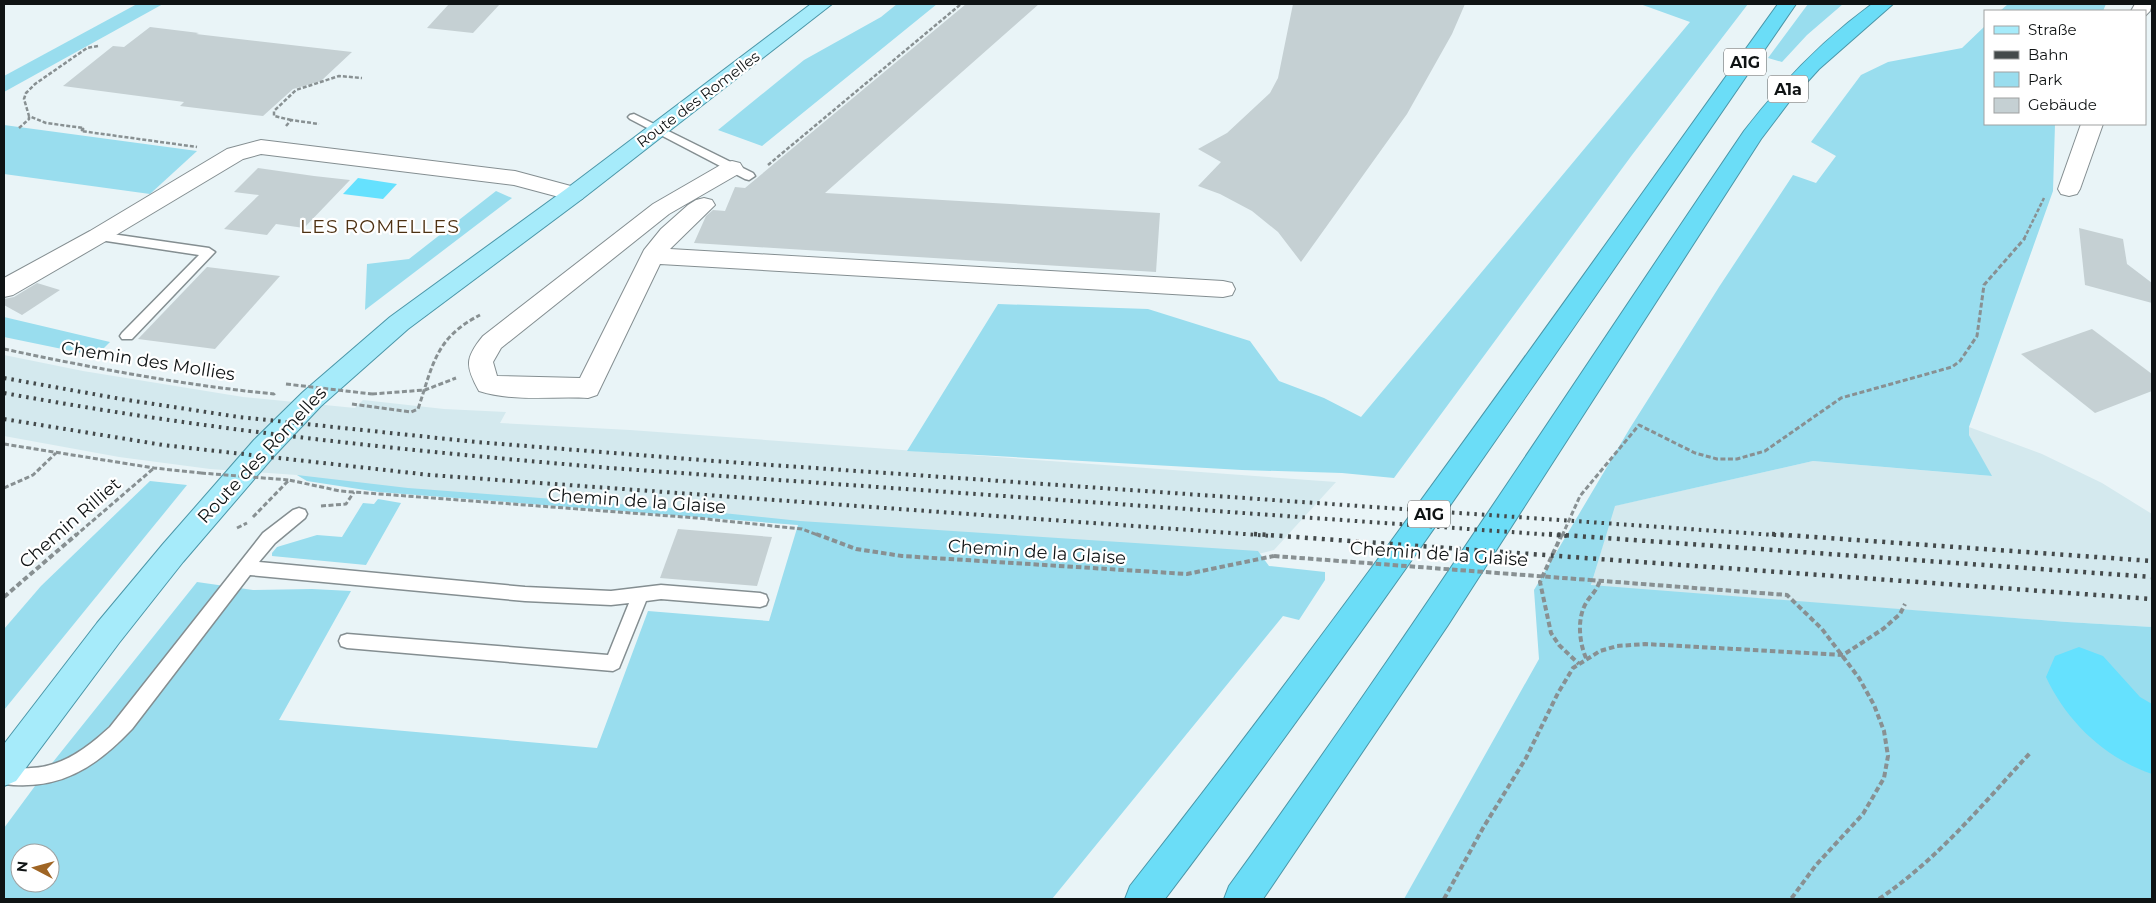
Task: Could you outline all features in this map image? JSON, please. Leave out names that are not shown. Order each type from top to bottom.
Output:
[{"type":"highway","name":"A1G","points":[[1143,899],[1298,695],[1389,570],[1787,4]]},
{"type":"highway","name":"A1a","points":[[1242,899],[1360,732],[1454,593],[1752,136],[1800,75],[1829,47],[1884,4]]},
{"type":"main road","name":"Route des Romelles","points":[[4,770],[108,633],[236,479],[287,424],[353,362],[399,324],[659,130],[823,4]]},
{"type":"street","points":[[2069,189],[2092,125]]},
{"type":"street","points":[[4,289],[98,236],[235,154],[261,147],[515,178],[574,194]]},
{"type":"street","points":[[704,206],[684,220],[665,238],[652,256],[588,388],[550,386],[509,388],[488,384],[480,369],[480,356],[492,342],[661,209],[741,172]]},
{"type":"street","points":[[652,256],[1223,289]]},
{"type":"lane","points":[[634,117],[741,172]]},
{"type":"lane","points":[[98,236],[209,252],[127,336]]},
{"type":"lane","points":[[4,775],[34,777],[61,770],[95,752],[111,740],[273,533],[299,514]]},
{"type":"lane","points":[[246,568],[525,594],[611,598],[661,592],[760,600]]},
{"type":"lane","points":[[347,641],[613,663],[640,595]]},
{"type":"path","points":[[763,168],[961,4]]},
{"type":"path","points":[[19,128],[29,119],[24,99],[30,88],[87,48],[98,46]]},
{"type":"path","points":[[291,120],[277,118],[274,116],[274,111],[296,90],[339,76],[362,78]]},
{"type":"path","points":[[29,116],[46,123],[84,128],[81,131],[204,148]]},
{"type":"path","points":[[273,120],[277,118]]},
{"type":"path","points":[[278,124],[282,120]]},
{"type":"path","points":[[1579,664],[1559,645],[1551,633],[1540,582],[1580,496],[1639,424],[1695,453],[1717,459],[1737,459],[1765,451],[1842,398],[1952,367],[1960,361],[1976,336],[1984,286],[2025,238],[2049,188],[2069,189]]},
{"type":"path","name":"Chemin des Mollies","points":[[4,349],[88,367],[274,394],[286,384],[372,394],[425,390]]},
{"type":"path","points":[[352,404],[411,412],[418,409],[425,390],[480,369]]},
{"type":"path","name":"Chemin de la Glaise","points":[[4,444],[154,468],[289,480],[340,491],[697,518],[802,529],[856,549],[902,556],[1187,574],[1274,556],[1787,594],[1801,606],[1843,655]]},
{"type":"path","points":[[4,488],[34,476],[44,468],[56,453]]},
{"type":"path","name":"Chemin Rilliet","points":[[4,597],[154,468]]},
{"type":"path","points":[[237,528],[248,522],[289,480]]},
{"type":"path","points":[[1586,658],[1580,644],[1584,607],[1598,589],[1600,580]]},
{"type":"path","points":[[1444,899],[1483,828],[1526,758],[1558,693],[1573,668],[1586,658],[1617,646],[1645,644],[1843,655],[1883,629],[1900,614],[1905,604]]},
{"type":"path","points":[[1791,899],[1816,866],[1863,814],[1884,778],[1889,759],[1885,730],[1869,693],[1843,655]]},
{"type":"path","points":[[1879,899],[1911,876],[2030,753]]},
{"type":"shaded area","points":[[358,178],[397,184],[383,199],[343,194]]},
{"type":"shaded area","points":[[4,355],[83,371],[243,397],[355,408],[363,400],[444,409],[506,412],[500,423],[630,430],[1336,482],[1274,550],[1208,567],[820,527],[307,481],[297,475],[210,469],[119,457],[4,436]]},
{"type":"shaded area","points":[[1969,427],[2042,454],[2102,483],[2152,514],[2152,627],[1591,586],[1614,506],[1813,461],[1991,476],[1969,435]]},
{"type":"green space","points":[[137,4],[163,4],[4,92],[4,76]]},
{"type":"green space","points":[[897,4],[937,4],[762,146],[718,130],[804,60],[881,17]]},
{"type":"green space","points":[[1640,4],[1748,4],[1632,155],[1394,478],[1342,473],[1242,470],[907,451],[998,304],[1148,309],[1250,341],[1279,381],[1324,398],[1361,417],[1690,22]]},
{"type":"green space","points":[[1808,4],[1843,4],[1807,35],[1782,62],[1768,58]]},
{"type":"green space","points":[[2008,4],[2106,4],[2103,10],[2001,10]]},
{"type":"green space","points":[[1984,27],[1984,125],[2055,125],[2053,191],[1969,427],[1969,435],[1992,476],[1813,461],[1615,506],[1591,585],[2152,627],[2152,899],[1404,899],[1539,659],[1534,590],[1630,428],[1719,287],[1793,175],[1816,183],[1836,156],[1811,142],[1861,75],[1888,62],[1962,48]]},
{"type":"green space","points":[[4,125],[197,151],[150,194],[4,174]]},
{"type":"green space","points":[[496,191],[512,198],[365,310],[367,264],[409,259]]},
{"type":"green space","points":[[4,317],[110,342],[96,356],[4,337]]},
{"type":"green space","points":[[297,475],[408,488],[684,509],[800,521],[1258,551],[1269,566],[1325,572],[1325,580],[1299,620],[1283,616],[1052,899],[4,899],[4,828],[49,767],[197,582],[253,590],[312,589],[351,591],[279,720],[597,748],[648,611],[769,621],[798,525],[378,492],[307,481]]},
{"type":"green space","points":[[150,481],[187,485],[4,710],[4,629],[41,586]]},
{"type":"green space","points":[[378,499],[401,503],[366,565],[272,556],[277,547],[317,535],[342,537],[363,503],[374,504]]},
{"type":"building","points":[[449,4],[500,4],[473,33],[427,28]]},
{"type":"building","points":[[966,4],[1039,4],[825,193],[1160,213],[1156,272],[694,243],[706,216],[713,210],[725,211],[735,187],[745,188]]},
{"type":"building","points":[[1293,4],[1465,4],[1452,34],[1407,114],[1301,262],[1278,232],[1252,211],[1220,194],[1198,186],[1221,162],[1198,149],[1227,133],[1270,93],[1278,78]]},
{"type":"building","points":[[150,27],[352,52],[321,81],[293,89],[263,116],[180,106],[184,102],[63,86],[113,46],[124,47]]},
{"type":"building","points":[[258,168],[350,180],[304,228],[276,224],[267,235],[224,229],[259,195],[234,192]]},
{"type":"building","points":[[2079,228],[2123,239],[2127,264],[2152,283],[2152,303],[2085,285]]},
{"type":"building","points":[[207,267],[280,276],[215,349],[138,339]]},
{"type":"building","points":[[37,283],[60,290],[22,315],[4,305],[4,299],[14,297]]},
{"type":"building","points":[[2092,329],[2152,374],[2152,391],[2095,413],[2021,354]]},
{"type":"building","points":[[678,529],[772,537],[757,586],[660,578]]},
{"type":"waterway","points":[[2079,677],[2116,719],[2152,742]]},
{"type":"railway","points":[[4,378],[121,399],[239,417],[476,442],[714,461],[1789,536]]},
{"type":"railway","points":[[4,393],[231,429],[382,447],[610,468],[1567,536]]},
{"type":"railway","points":[[4,419],[163,445],[430,475],[1272,536]]},
{"type":"railway","points":[[1254,534],[2152,599]]},
{"type":"railway","points":[[1549,534],[2152,577]]},
{"type":"railway","points":[[1772,534],[2152,561]]},
{"type":"district","name":"LES ROMELLES","points":[[380,226]]}]
